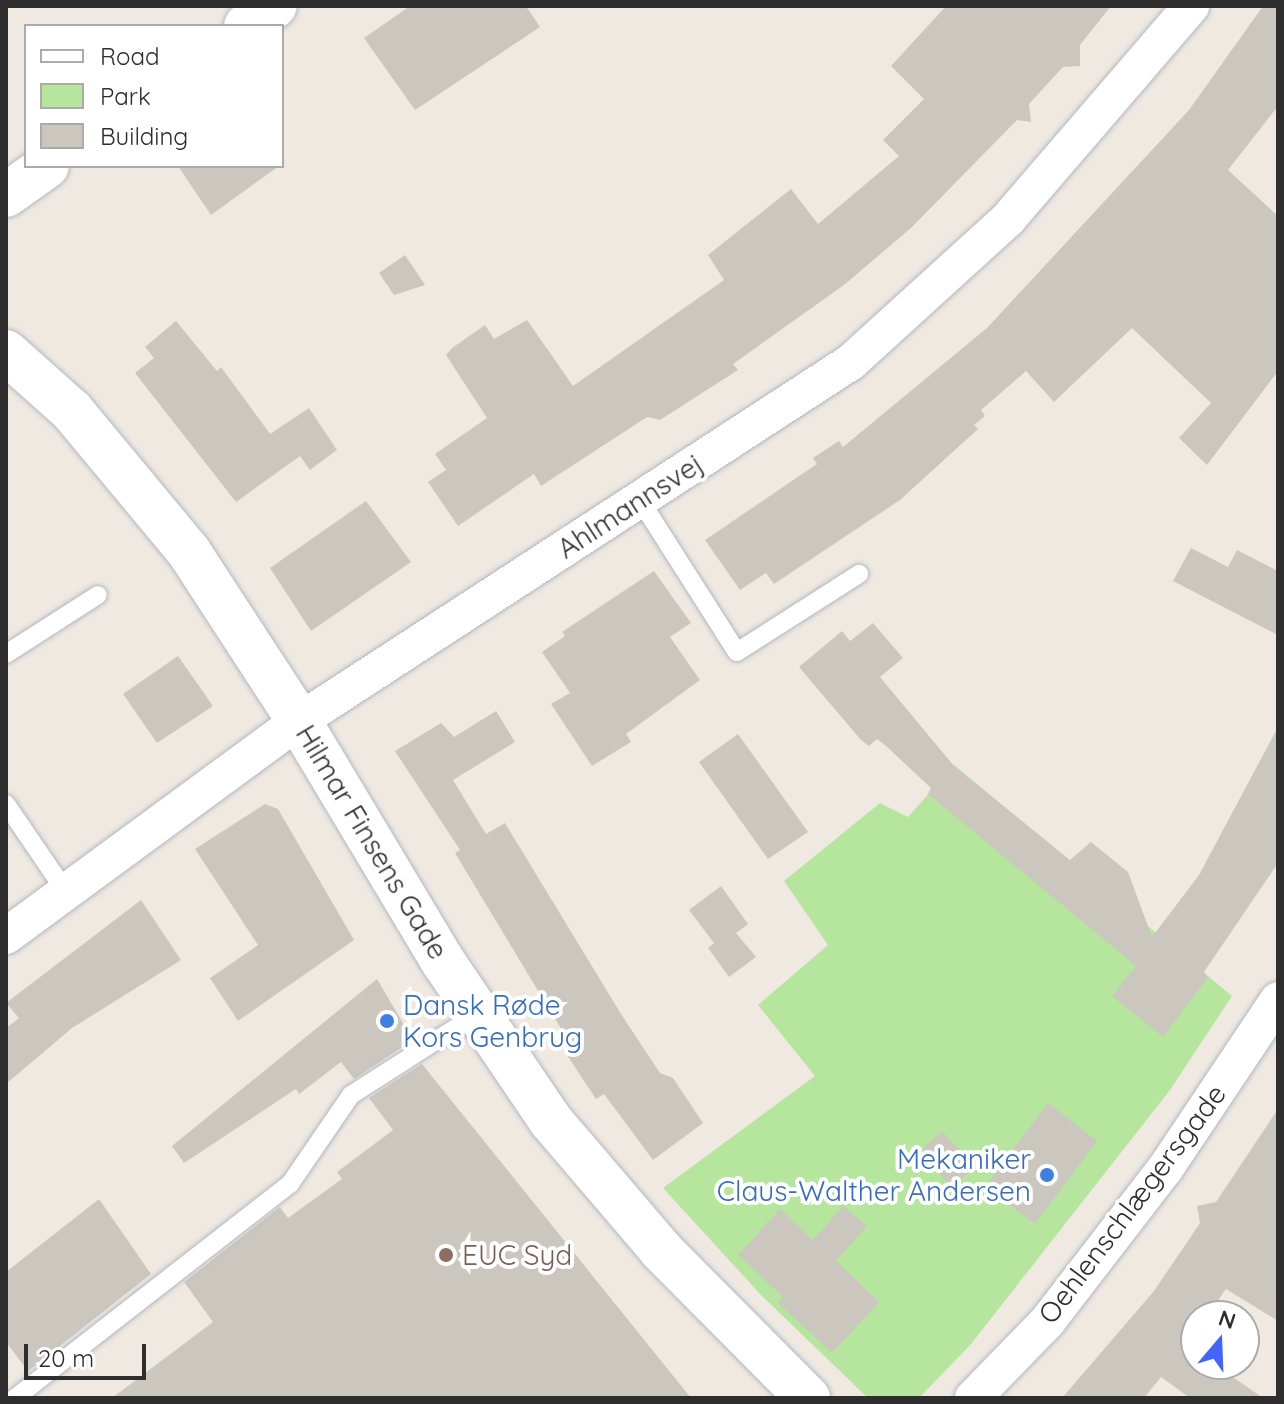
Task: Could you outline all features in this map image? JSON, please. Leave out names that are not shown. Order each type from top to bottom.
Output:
[{"type":"street","points":[[249,24],[275,6]]},
{"type":"street","name":"Ahlmannsvej","points":[[6,936],[64,889],[299,721],[851,362],[1008,219],[1191,6]]},
{"type":"street","points":[[6,195],[44,168]]},
{"type":"street","name":"Hilmar Finsens Gade","points":[[6,352],[72,411],[189,552],[299,721],[479,1013],[551,1121],[661,1250],[808,1398]]},
{"type":"street","name":"Oehlenschlægersgade","points":[[973,1398],[1047,1322],[1147,1193],[1278,1000]]},
{"type":"lane","points":[[640,500],[737,652],[859,574]]},
{"type":"lane","points":[[6,654],[98,595]]},
{"type":"lane","points":[[6,804],[64,889]]},
{"type":"lane","points":[[15,1398],[290,1184],[351,1095],[479,1013]]},
{"type":"green space","points":[[954,765],[1232,996],[1170,1090],[971,1344],[919,1398],[868,1398],[761,1295],[663,1188],[815,1076],[758,1005],[828,945],[784,881],[880,803],[908,817]]},
{"type":"building","points":[[410,6],[526,6],[540,27],[415,110],[364,38]]},
{"type":"building","points":[[946,6],[1111,6],[1080,45],[1080,66],[1063,67],[1029,104],[1031,122],[1017,120],[911,228],[844,285],[733,364],[738,370],[660,420],[647,417],[541,486],[534,474],[458,526],[428,482],[446,470],[435,454],[487,418],[446,355],[452,348],[485,325],[494,339],[527,320],[573,386],[724,280],[708,255],[791,189],[818,224],[899,156],[883,140],[924,99],[891,66]]},
{"type":"building","points":[[1263,6],[1278,6],[1278,106],[1228,170],[1278,216],[1278,371],[1207,465],[1179,438],[1211,403],[1132,328],[1054,402],[1026,371],[981,410],[985,416],[974,425],[978,429],[900,500],[774,584],[766,573],[740,590],[705,540],[817,464],[813,458],[839,441],[843,447],[987,328],[1189,110]]},
{"type":"building","points":[[179,168],[276,168],[211,215]]},
{"type":"building","points":[[405,255],[425,285],[394,295],[379,273]]},
{"type":"building","points":[[176,321],[217,371],[221,367],[270,434],[309,408],[337,450],[310,470],[300,456],[236,502],[135,373],[154,358],[145,347]]},
{"type":"building","points":[[366,501],[411,562],[311,631],[270,568]]},
{"type":"building","points":[[1191,548],[1228,567],[1237,550],[1278,571],[1278,635],[1173,581]]},
{"type":"building","points":[[654,571],[691,623],[670,637],[700,680],[626,734],[631,742],[592,766],[551,704],[570,693],[542,652],[565,636],[562,632]]},
{"type":"building","points":[[873,623],[903,658],[880,677],[954,766],[1070,860],[1091,842],[1128,872],[1152,937],[1199,875],[1278,727],[1278,863],[1204,972],[1208,977],[1163,1037],[1112,996],[1136,966],[928,794],[931,788],[885,745],[877,739],[869,746],[861,740],[799,667],[842,631],[850,641]]},
{"type":"building","points":[[178,656],[213,706],[157,743],[123,694]]},
{"type":"building","points":[[496,711],[515,742],[453,780],[486,834],[505,823],[621,1014],[660,1073],[673,1078],[703,1123],[653,1160],[604,1094],[596,1099],[565,1052],[572,1047],[455,853],[460,850],[395,751],[441,723],[454,737]]},
{"type":"building","points":[[738,734],[808,832],[768,859],[699,762]]},
{"type":"building","points":[[265,804],[278,809],[354,940],[238,1021],[210,978],[258,945],[195,849]]},
{"type":"building","points":[[721,886],[748,924],[736,933],[756,957],[729,977],[708,948],[714,943],[689,910]]},
{"type":"building","points":[[141,900],[181,960],[72,1028],[6,1084],[6,1028],[19,1018],[6,1003]]},
{"type":"building","points":[[377,979],[413,1040],[354,1079],[341,1062],[299,1094],[296,1089],[184,1163],[172,1146]]},
{"type":"building","name":"EUC Syd","points":[[422,1064],[691,1398],[112,1398],[213,1322],[184,1282],[280,1207],[288,1218],[342,1179],[337,1172],[393,1130],[369,1098]]},
{"type":"building","points":[[1048,1103],[1097,1141],[1035,1224],[985,1187]]},
{"type":"building","points":[[1278,1109],[1278,1321],[1260,1310],[1260,1300],[1244,1300],[1226,1289],[1218,1300],[1180,1300],[1180,1380],[1237,1380],[1263,1398],[1190,1398],[1161,1377],[1144,1398],[1062,1398],[1154,1291],[1200,1223],[1197,1206],[1216,1202]]},
{"type":"building","points":[[942,1131],[975,1167],[952,1188],[919,1152]]},
{"type":"building","points":[[99,1199],[151,1274],[28,1371],[6,1342],[6,1272]]},
{"type":"building","points":[[843,1206],[867,1226],[836,1261],[879,1302],[832,1353],[778,1303],[783,1297],[738,1255],[780,1209],[813,1240]]},
{"type":"place","name":"Dansk Røde Kors Genbrug","points":[[387,1021]]},
{"type":"place","name":"Mekaniker Claus-Walther Andersen","points":[[1047,1175]]},
{"type":"place","name":"EUC Syd","points":[[446,1255]]}]
